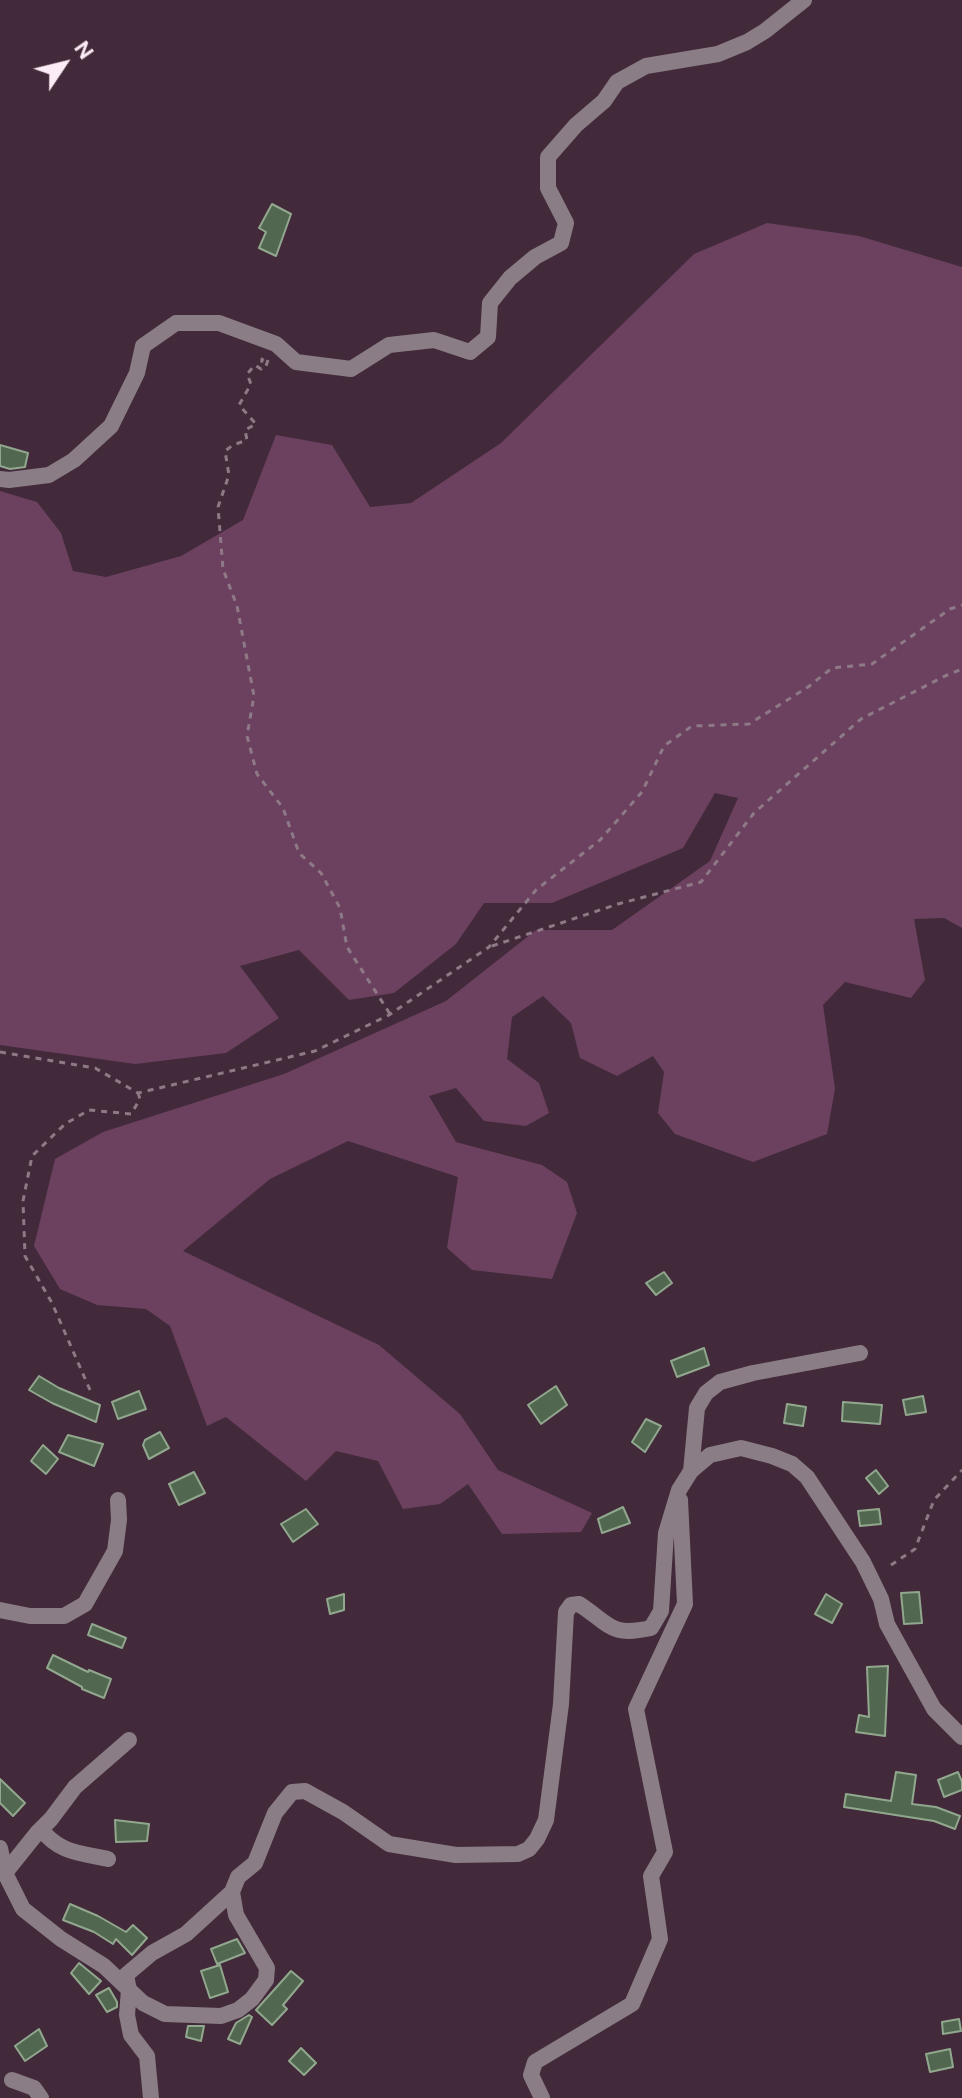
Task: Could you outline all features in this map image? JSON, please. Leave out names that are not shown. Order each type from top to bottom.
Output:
[{"type":"street","points":[[0,479],[49,475],[74,460],[111,426],[137,373],[143,346],[176,323],[219,323],[276,344],[296,362],[351,369],[389,345],[434,340],[470,352],[488,337],[490,303],[510,278],[535,257],[561,243],[566,223],[548,188],[548,157],[576,125],[604,101],[617,82],[646,66],[718,54],[747,42],[804,0]]},
{"type":"street","points":[[691,1471],[697,1408],[706,1393],[720,1382],[860,1353]]},
{"type":"street","points":[[151,2098],[147,2056],[131,2035],[126,1975],[152,1953],[186,1934],[232,1892],[238,1877],[255,1863],[275,1813],[292,1792],[305,1791],[343,1812],[389,1844],[456,1855],[518,1854],[529,1849],[546,1820],[561,1704],[566,1612],[571,1605],[579,1604],[613,1630],[632,1632],[651,1628],[661,1611],[666,1533],[679,1490],[691,1471],[710,1455],[741,1448],[792,1464],[807,1477],[863,1562],[881,1599],[887,1624],[934,1709],[962,1737]]},
{"type":"street","points":[[542,2098],[531,2075],[535,2062],[632,2004],[660,1939],[651,1876],[665,1852],[636,1709],[685,1604],[679,1490]]},
{"type":"street","points":[[0,1610],[30,1616],[64,1616],[85,1604],[115,1551],[118,1500]]},
{"type":"street","points":[[5,1873],[75,1787],[129,1740]]},
{"type":"street","points":[[41,1829],[51,1842],[65,1850],[108,1859]]},
{"type":"street","points":[[0,1848],[5,1873],[23,1909],[61,1939],[104,1966],[143,2003],[165,2014],[221,2016],[238,2010],[252,1999],[266,1980],[267,1968],[236,1915],[232,1892]]},
{"type":"street","points":[[12,2080],[34,2088],[41,2098]]},
{"type":"path","points":[[283,351],[284,358],[278,363],[268,354],[266,366],[262,359],[261,369],[255,365],[247,374],[251,384],[239,405],[256,424],[245,430],[247,440],[225,451],[229,475],[218,507],[223,569],[237,606],[254,696],[247,736],[257,774],[283,808],[299,853],[321,873],[340,908],[347,947],[390,1014]]},
{"type":"path","points":[[489,947],[536,890],[600,840],[642,792],[664,746],[692,726],[749,724],[832,668],[872,664],[950,609],[962,605]]},
{"type":"path","points":[[138,1093],[315,1051],[390,1014],[489,947],[618,904],[701,882],[754,813],[861,719],[962,669]]},
{"type":"path","points":[[0,1052],[95,1068],[138,1093],[140,1099],[131,1114],[89,1110],[65,1124],[32,1156],[23,1201],[25,1256],[52,1303],[90,1390]]},
{"type":"path","points":[[891,1565],[915,1549],[934,1500],[962,1470]]},
{"type":"shaded area","points":[[767,223],[859,236],[962,267],[962,928],[944,918],[914,919],[925,980],[911,998],[845,982],[823,1005],[835,1089],[827,1134],[753,1162],[675,1134],[658,1113],[664,1072],[653,1056],[617,1076],[580,1058],[571,1023],[543,996],[512,1017],[507,1059],[539,1083],[549,1113],[526,1126],[484,1121],[456,1088],[429,1096],[456,1142],[542,1165],[567,1182],[577,1213],[552,1279],[472,1270],[447,1248],[458,1177],[348,1141],[270,1179],[183,1251],[379,1345],[460,1414],[498,1470],[592,1513],[581,1532],[502,1534],[468,1484],[440,1504],[403,1509],[378,1461],[336,1451],[306,1481],[226,1417],[207,1426],[170,1326],[146,1309],[97,1305],[60,1289],[34,1246],[55,1159],[103,1132],[284,1074],[446,1001],[536,930],[612,930],[710,861],[738,798],[715,793],[683,848],[552,903],[484,903],[456,944],[394,993],[349,1000],[299,950],[240,966],[279,1018],[226,1053],[135,1064],[0,1045],[0,491],[37,502],[61,533],[73,571],[106,577],[181,556],[243,520],[276,435],[332,445],[370,507],[411,503],[501,443],[694,254]]},
{"type":"building","points":[[272,204],[291,214],[276,256],[259,248],[266,232],[259,228]]},
{"type":"building","points":[[0,445],[28,453],[25,467],[10,469],[0,466]]},
{"type":"building","points":[[664,1272],[672,1283],[656,1295],[646,1283]]},
{"type":"building","points":[[704,1348],[709,1365],[677,1377],[671,1361]]},
{"type":"building","points":[[39,1376],[100,1405],[96,1422],[29,1390]]},
{"type":"building","points":[[556,1386],[567,1405],[541,1424],[528,1405]]},
{"type":"building","points":[[139,1391],[146,1409],[118,1419],[112,1402]]},
{"type":"building","points":[[923,1396],[926,1412],[906,1415],[903,1400]]},
{"type":"building","points":[[843,1402],[882,1405],[880,1424],[842,1421]]},
{"type":"building","points":[[787,1404],[806,1407],[803,1426],[784,1423]]},
{"type":"building","points":[[646,1419],[661,1426],[645,1452],[632,1442]]},
{"type":"building","points":[[160,1432],[169,1448],[149,1459],[143,1445],[145,1440]]},
{"type":"building","points":[[68,1435],[103,1444],[94,1466],[59,1452]]},
{"type":"building","points":[[43,1445],[58,1459],[46,1474],[31,1461]]},
{"type":"building","points":[[876,1470],[888,1486],[879,1494],[866,1478]]},
{"type":"building","points":[[194,1472],[205,1493],[179,1505],[169,1484]]},
{"type":"building","points":[[623,1507],[630,1523],[602,1533],[598,1519]]},
{"type":"building","points":[[306,1509],[318,1524],[293,1542],[281,1524]]},
{"type":"building","points":[[879,1509],[881,1524],[860,1526],[858,1511]]},
{"type":"building","points":[[919,1592],[922,1623],[904,1624],[901,1593]]},
{"type":"building","points":[[344,1594],[344,1610],[330,1614],[327,1599]]},
{"type":"building","points":[[826,1594],[842,1604],[832,1623],[815,1614]]},
{"type":"building","points":[[92,1624],[126,1638],[122,1648],[88,1635]]},
{"type":"building","points":[[53,1655],[111,1679],[104,1698],[47,1668]]},
{"type":"building","points":[[888,1666],[885,1736],[856,1732],[859,1715],[869,1717],[867,1667]]},
{"type":"building","points":[[896,1772],[916,1775],[912,1804],[936,1807],[960,1816],[955,1829],[934,1821],[844,1807],[846,1794],[891,1801]]},
{"type":"building","points":[[958,1772],[962,1790],[944,1797],[938,1780]]},
{"type":"building","points":[[0,1779],[25,1803],[13,1816],[0,1803]]},
{"type":"building","points":[[115,1820],[149,1824],[147,1841],[116,1842]]},
{"type":"building","points":[[70,1904],[126,1932],[133,1925],[147,1938],[132,1955],[116,1939],[113,1944],[94,1932],[63,1920]]},
{"type":"building","points":[[237,1939],[245,1953],[217,1964],[211,1949]]},
{"type":"building","points":[[79,1963],[101,1981],[89,1994],[71,1973]]},
{"type":"building","points":[[220,1965],[228,1992],[210,1998],[201,1971]]},
{"type":"building","points":[[291,1971],[303,1981],[283,2005],[287,2009],[272,2025],[256,2010]]},
{"type":"building","points":[[109,1988],[117,2007],[107,2012],[96,1995]]},
{"type":"building","points":[[249,2015],[252,2017],[240,2044],[228,2039],[236,2023]]},
{"type":"building","points":[[959,2019],[961,2031],[943,2034],[942,2022]]},
{"type":"building","points":[[188,2026],[204,2026],[201,2041],[186,2037]]},
{"type":"building","points":[[39,2029],[47,2046],[25,2061],[15,2046]]},
{"type":"building","points":[[301,2048],[316,2063],[304,2075],[289,2061]]},
{"type":"building","points":[[950,2049],[953,2067],[930,2072],[926,2054]]}]
